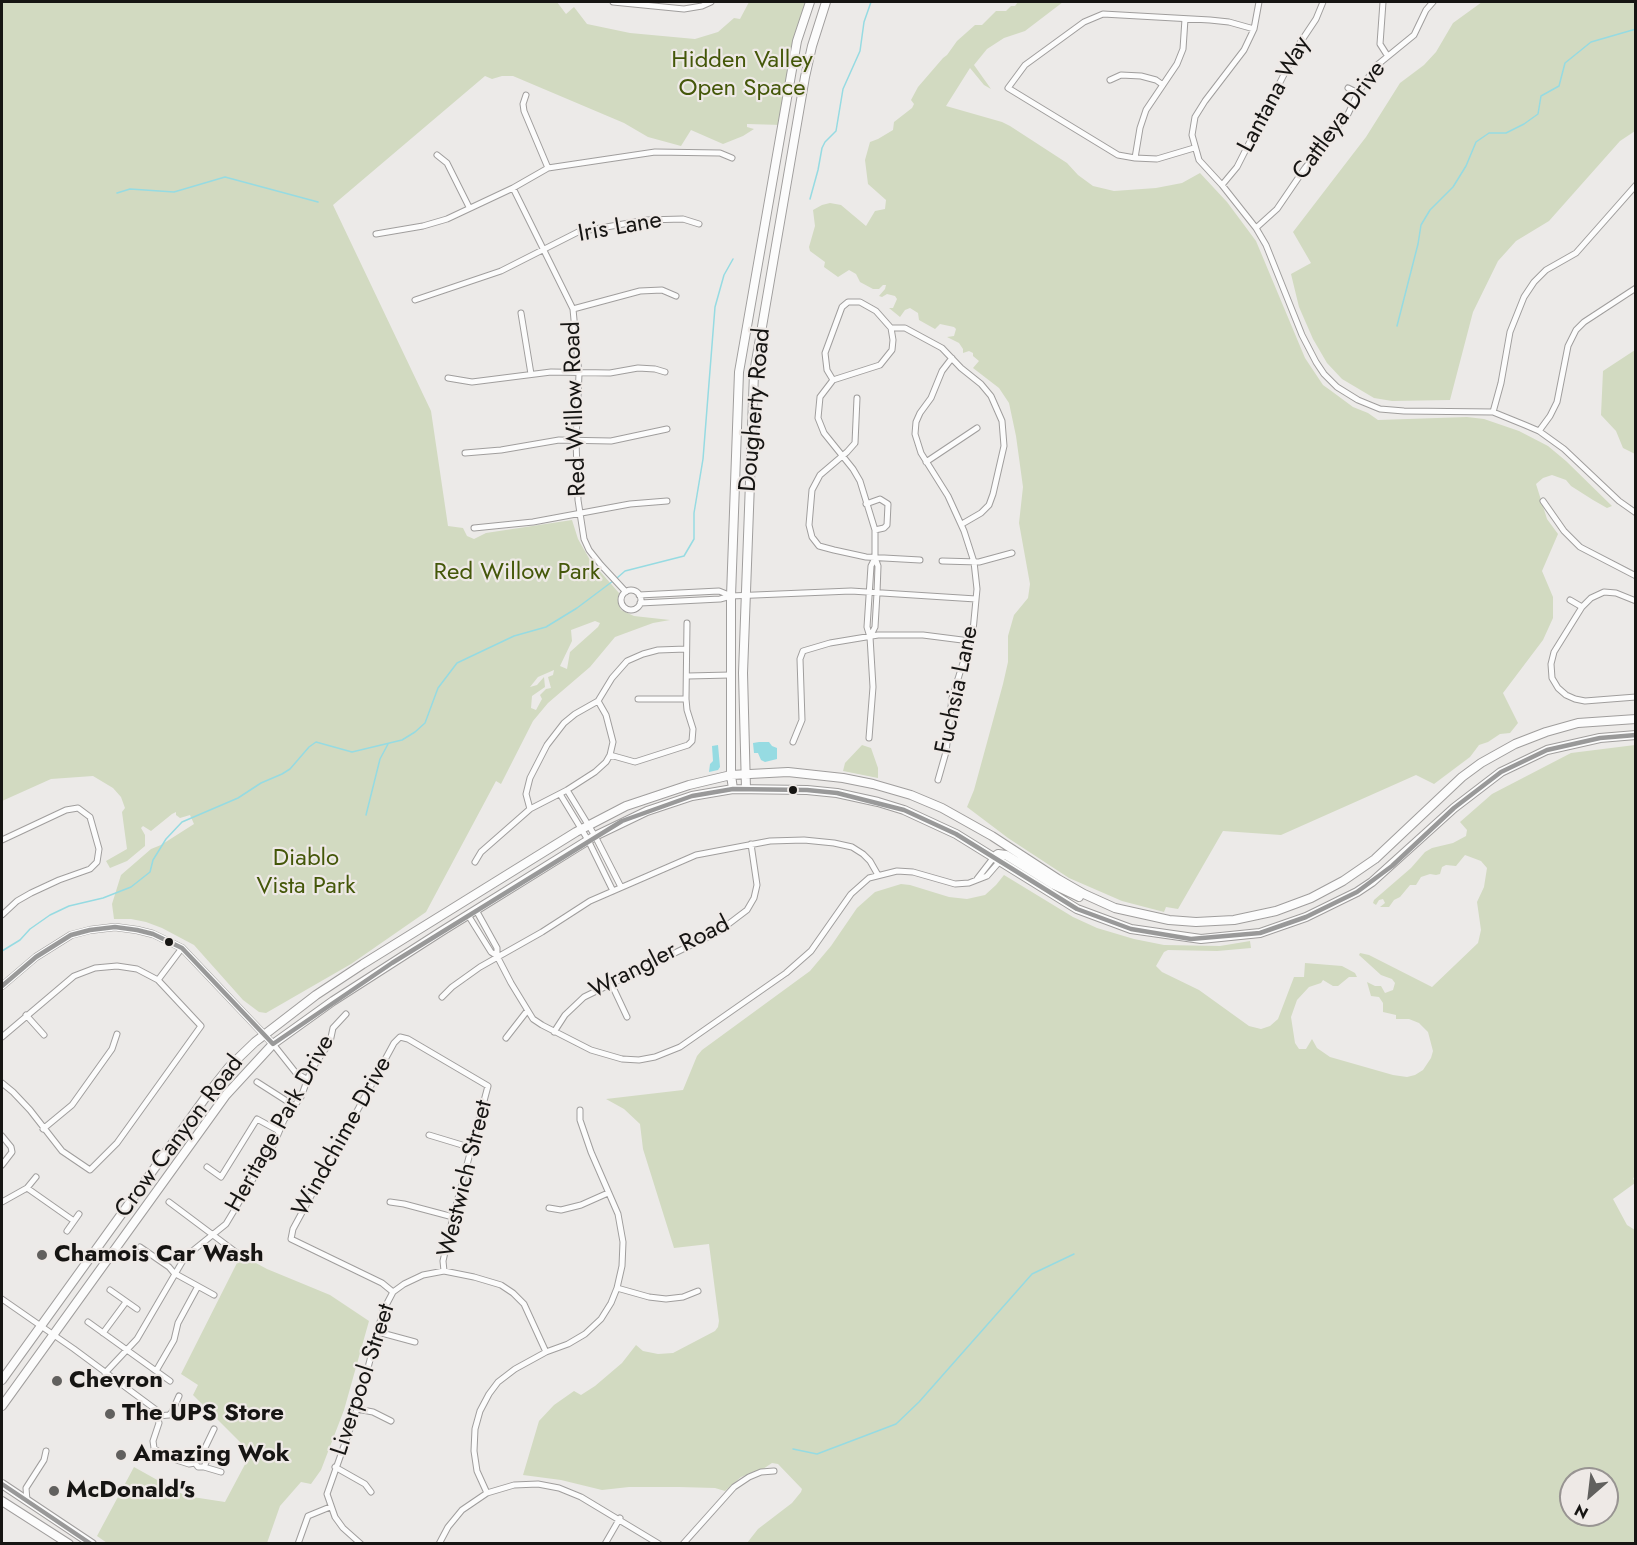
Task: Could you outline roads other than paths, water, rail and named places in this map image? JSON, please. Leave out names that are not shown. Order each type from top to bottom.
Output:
[{"type":"main road","name":"Dougherty Road","points":[[733,789],[731,776],[731,596],[739,372],[795,52],[810,2]]},
{"type":"main road","name":"Dougherty Road","points":[[746,789],[743,673],[754,373],[805,77],[826,2]]},
{"type":"main road","name":"Crow Canyon Road","points":[[2,1380],[213,1086],[229,1067],[264,1034],[316,994],[585,827],[626,806],[655,795],[746,774],[812,774],[873,784],[911,795],[963,818],[1058,879],[1115,908],[1150,917],[1196,922],[1234,920],[1276,911],[1311,898],[1343,881],[1375,859],[1462,777],[1481,763],[1515,744],[1578,723],[1635,719]]},
{"type":"main road","name":"Crow Canyon Road","points":[[2,1406],[226,1095],[273,1044],[333,1001],[622,821],[692,796],[733,789],[807,790],[837,793],[878,802],[936,824],[1077,909],[1131,929],[1191,939],[1260,933],[1288,924],[1357,892],[1392,866],[1482,785],[1510,768],[1547,750],[1600,738],[1635,735]]},
{"type":"main road","points":[[997,859],[998,855],[1006,855],[1064,890],[1079,897],[1095,899]]},
{"type":"main road","points":[[2,1484],[27,1503],[92,1544]]},
{"type":"main road","points":[[2,1501],[69,1544]]},
{"type":"street","points":[[614,2],[684,9],[711,2]]},
{"type":"street","points":[[1259,2],[1254,29],[1244,50],[1205,100],[1195,117],[1192,135],[1194,148],[1199,160],[1222,184],[1256,228],[1266,245],[1302,335],[1316,362],[1337,387],[1358,400],[1380,409],[1493,412],[1539,431],[1564,449],[1635,513]]},
{"type":"street","name":"Lantana Way","points":[[1222,184],[1238,167],[1323,2]]},
{"type":"street","name":"Cattleya Drive","points":[[1256,228],[1277,209],[1305,168],[1348,114],[1358,93],[1376,66],[1388,55],[1380,44],[1383,2]]},
{"type":"street","points":[[1388,55],[1414,35],[1426,10],[1433,2]]},
{"type":"street","points":[[1194,148],[1157,159],[1135,158],[1108,150],[1008,88],[1025,65],[1095,16],[1110,13],[1229,22],[1254,29]]},
{"type":"street","points":[[1135,158],[1143,118],[1177,64],[1183,49],[1185,19]]},
{"type":"street","points":[[1110,80],[1121,75],[1141,76],[1156,80],[1163,85]]},
{"type":"street","points":[[1348,88],[1358,93]]},
{"type":"street","points":[[526,95],[523,104],[524,111],[548,168]]},
{"type":"street","points":[[376,234],[423,226],[447,219],[513,188],[548,168],[655,152],[720,153],[732,158]]},
{"type":"street","points":[[437,155],[447,163],[469,207]]},
{"type":"street","points":[[1493,412],[1502,383],[1510,332],[1524,297],[1546,270],[1576,253],[1635,185]]},
{"type":"street","name":"Red Willow Road","points":[[513,188],[573,309],[579,374],[576,440],[578,500],[584,539],[601,565],[623,590]]},
{"type":"street","name":"Iris Lane","points":[[415,300],[501,271],[578,232],[646,220],[683,219],[699,224]]},
{"type":"street","points":[[1539,431],[1557,402],[1568,346],[1576,330],[1584,322],[1635,288]]},
{"type":"street","points":[[573,309],[640,291],[662,290],[676,296]]},
{"type":"street","points":[[833,380],[827,370],[825,353],[845,304],[855,301],[865,304],[884,318],[891,328],[892,350],[884,362],[875,367],[833,380],[820,397],[818,418],[824,433],[860,481],[875,530],[875,558],[878,566],[877,593],[875,627],[870,637]]},
{"type":"street","points":[[522,314],[531,374]]},
{"type":"street","points":[[891,328],[905,328],[913,331],[942,348],[991,396],[1002,421],[1004,433],[1001,463],[989,505],[962,525]]},
{"type":"street","name":"Fuchsia Lane","points":[[938,780],[946,752],[952,698],[973,631],[977,590],[975,562],[962,525],[948,496],[926,462],[917,441],[916,422],[931,398],[942,370],[952,358]]},
{"type":"street","points":[[448,378],[472,382],[551,372],[610,373],[638,368],[665,372]]},
{"type":"street","points":[[857,398],[855,443],[824,471],[815,483],[812,490],[810,531],[815,542],[825,548],[875,558],[920,560]]},
{"type":"street","points":[[926,462],[977,428]]},
{"type":"street","points":[[465,453],[501,450],[539,442],[611,441],[667,429]]},
{"type":"street","points":[[866,504],[880,500],[888,504],[887,526],[875,530]]},
{"type":"street","points":[[474,528],[533,522],[630,504],[667,501]]},
{"type":"street","points":[[1543,501],[1564,531],[1580,547],[1635,576]]},
{"type":"street","points":[[942,561],[975,562],[1012,554]]},
{"type":"street","points":[[868,738],[873,687],[870,637],[867,627],[871,566],[875,558]]},
{"type":"street","points":[[731,596],[719,591],[639,595],[633,591],[623,590],[621,601],[626,608],[634,609],[640,603],[720,599],[731,596],[851,591],[976,599]]},
{"type":"street","points":[[1635,601],[1604,592],[1591,597],[1582,607],[1554,652],[1551,664],[1552,678],[1566,695],[1575,699],[1635,697]]},
{"type":"street","points":[[639,595],[640,603]]},
{"type":"street","points":[[1570,600],[1582,607]]},
{"type":"street","points":[[610,756],[635,762],[688,745],[694,736],[686,699],[687,623]]},
{"type":"street","points":[[793,742],[802,720],[801,652],[830,643],[870,637],[908,635],[970,640]]},
{"type":"street","points":[[530,809],[526,794],[527,786],[538,759],[547,745],[575,714],[598,701],[612,678],[627,662],[658,650],[686,649]]},
{"type":"street","points":[[688,676],[730,675]]},
{"type":"street","points":[[638,699],[686,699]]},
{"type":"street","points":[[475,862],[481,852],[530,809],[560,794],[595,772],[610,756],[613,742],[611,730],[598,701]]},
{"type":"street","points":[[567,790],[585,827]]},
{"type":"street","points":[[560,794],[585,827],[621,887]]},
{"type":"street","points":[[2,840],[66,810],[78,808],[90,817],[99,849],[97,862],[90,869],[31,893],[17,901],[2,915]]},
{"type":"street","points":[[592,838],[613,891]]},
{"type":"street","points":[[442,998],[452,987],[497,956],[542,932],[590,901],[696,855],[751,844],[787,840],[845,844],[863,854],[878,875]]},
{"type":"street","name":"Wrangler Road","points":[[554,1032],[565,1015],[593,992],[718,932],[747,910],[754,898],[757,885],[751,844]]},
{"type":"street","points":[[472,913],[491,952],[497,956],[533,1019],[591,1050],[622,1059],[639,1059],[671,1052],[689,1042],[786,973],[811,951],[850,894],[869,878],[897,871],[913,872],[955,884],[969,883],[977,879],[997,859]]},
{"type":"street","points":[[2,986],[54,944],[71,935],[115,927],[153,934],[182,948],[264,1034],[296,1072],[306,1079]]},
{"type":"street","points":[[158,980],[182,948]]},
{"type":"street","points":[[2,1037],[74,976],[95,968],[117,966],[137,969],[158,980],[201,1026],[117,1143],[90,1170],[62,1150],[30,1110],[2,1083]]},
{"type":"street","points":[[611,983],[627,1017]]},
{"type":"street","points":[[506,1038],[527,1011]]},
{"type":"street","name":"Heritage Park Drive","points":[[105,1372],[137,1339],[185,1257],[226,1224],[274,1144],[293,1105],[305,1088],[306,1079],[330,1042],[333,1028],[346,1014]]},
{"type":"street","points":[[26,1015],[44,1035]]},
{"type":"street","points":[[44,1129],[72,1105],[112,1049],[117,1034]]},
{"type":"street","name":"Westwich Street","points":[[400,1037],[408,1039],[488,1086],[453,1217],[443,1261],[444,1271]]},
{"type":"street","name":"Windchime Drive","points":[[393,1292],[382,1283],[291,1239],[298,1218],[394,1043],[400,1037]]},
{"type":"street","points":[[257,1082],[293,1105]]},
{"type":"street","points":[[487,1492],[477,1471],[474,1451],[475,1429],[480,1411],[489,1394],[498,1382],[515,1369],[585,1334],[601,1318],[617,1288],[622,1266],[623,1242],[618,1214],[580,1120],[580,1110]]},
{"type":"street","points":[[207,1167],[221,1177],[257,1119],[279,1131]]},
{"type":"street","points":[[429,1135],[472,1148]]},
{"type":"street","points":[[2,1136],[11,1147],[12,1152],[2,1165]]},
{"type":"street","points":[[2,1202],[27,1188],[36,1178]]},
{"type":"street","points":[[27,1188],[74,1221]]},
{"type":"street","points":[[549,1208],[561,1210],[581,1205],[608,1193]]},
{"type":"street","points":[[169,1202],[237,1253]]},
{"type":"street","points":[[390,1202],[453,1217]]},
{"type":"street","points":[[67,1231],[79,1214]]},
{"type":"street","points":[[140,1247],[174,1273],[213,1295]]},
{"type":"street","name":"Liverpool Street","points":[[330,1508],[327,1494],[357,1409],[383,1311],[393,1292],[404,1284],[423,1275],[444,1271],[501,1285],[524,1304],[546,1353]]},
{"type":"street","points":[[156,1371],[174,1340],[178,1323],[197,1288]]},
{"type":"street","points":[[617,1288],[666,1299],[683,1297],[698,1291]]},
{"type":"street","points":[[110,1290],[137,1309]]},
{"type":"street","points":[[2,1299],[155,1409],[159,1423],[153,1441],[154,1448],[164,1456],[189,1464],[195,1463]]},
{"type":"street","points":[[103,1333],[126,1302]]},
{"type":"street","points":[[88,1322],[170,1381]]},
{"type":"street","points":[[378,1332],[415,1342]]},
{"type":"street","points":[[158,1416],[169,1415],[179,1396]]},
{"type":"street","points":[[357,1409],[373,1412],[391,1421]]},
{"type":"street","points":[[195,1463],[195,1458],[202,1455],[214,1429]]},
{"type":"street","points":[[27,1503],[26,1488],[44,1460],[46,1451]]},
{"type":"street","points":[[202,1455],[207,1460],[204,1467]]},
{"type":"street","points":[[195,1463],[198,1467],[221,1472]]},
{"type":"street","points":[[335,1467],[365,1484],[371,1492]]},
{"type":"street","points":[[683,1544],[734,1487],[761,1472],[774,1471]]},
{"type":"street","points":[[439,1544],[448,1527],[462,1510],[487,1492],[514,1485],[538,1484],[559,1488],[581,1497],[620,1518],[660,1544]]},
{"type":"street","points":[[298,1544],[308,1516],[330,1508],[343,1528],[361,1544]]},
{"type":"street","points":[[605,1544],[620,1518]]},
{"type":"water","points":[[769,742],[777,748],[777,759],[765,762],[761,760],[758,753],[754,753],[753,743]]},
{"type":"water","points":[[718,745],[720,767],[718,770],[709,772],[713,761],[712,746]]},
{"type":"waterway","points":[[810,199],[822,148],[836,131],[843,89],[860,51],[864,22],[871,2]]},
{"type":"waterway","points":[[1397,326],[1421,225],[1430,210],[1453,187],[1466,166],[1476,142],[1489,133],[1506,133],[1538,114],[1541,96],[1559,86],[1565,63],[1591,42],[1636,29]]},
{"type":"waterway","points":[[117,193],[130,189],[174,192],[225,177],[318,202]]},
{"type":"waterway","points":[[617,578],[625,571],[684,556],[694,539],[694,513],[703,459],[715,307],[724,275],[733,259]]},
{"type":"waterway","points":[[2,951],[20,940],[30,929],[50,915],[69,906],[103,898],[131,887],[150,872],[153,860],[166,839],[182,822],[238,798],[261,783],[282,774],[290,769],[316,742],[352,752],[402,740],[425,723],[438,688],[457,663],[514,636],[546,627],[577,608],[613,581]]},
{"type":"waterway","points":[[366,815],[380,759],[388,744]]},
{"type":"waterway","points":[[793,1449],[817,1454],[896,1424],[919,1402],[1032,1274],[1074,1254]]},
{"type":"place","name":"Chamois Car Wash","points":[[42,1255]]},
{"type":"place","name":"Chevron","points":[[57,1381]]},
{"type":"place","name":"The UPS Store","points":[[110,1414]]},
{"type":"place","name":"Amazing Wok","points":[[121,1455]]},
{"type":"place","name":"McDonald's","points":[[54,1491]]},
{"type":"park label","name":"Hidden Valley Open Space","points":[[742,75]]},
{"type":"park label","name":"Red Willow Park","points":[[517,573]]},
{"type":"park label","name":"Diablo Vista Park","points":[[306,873]]}]
